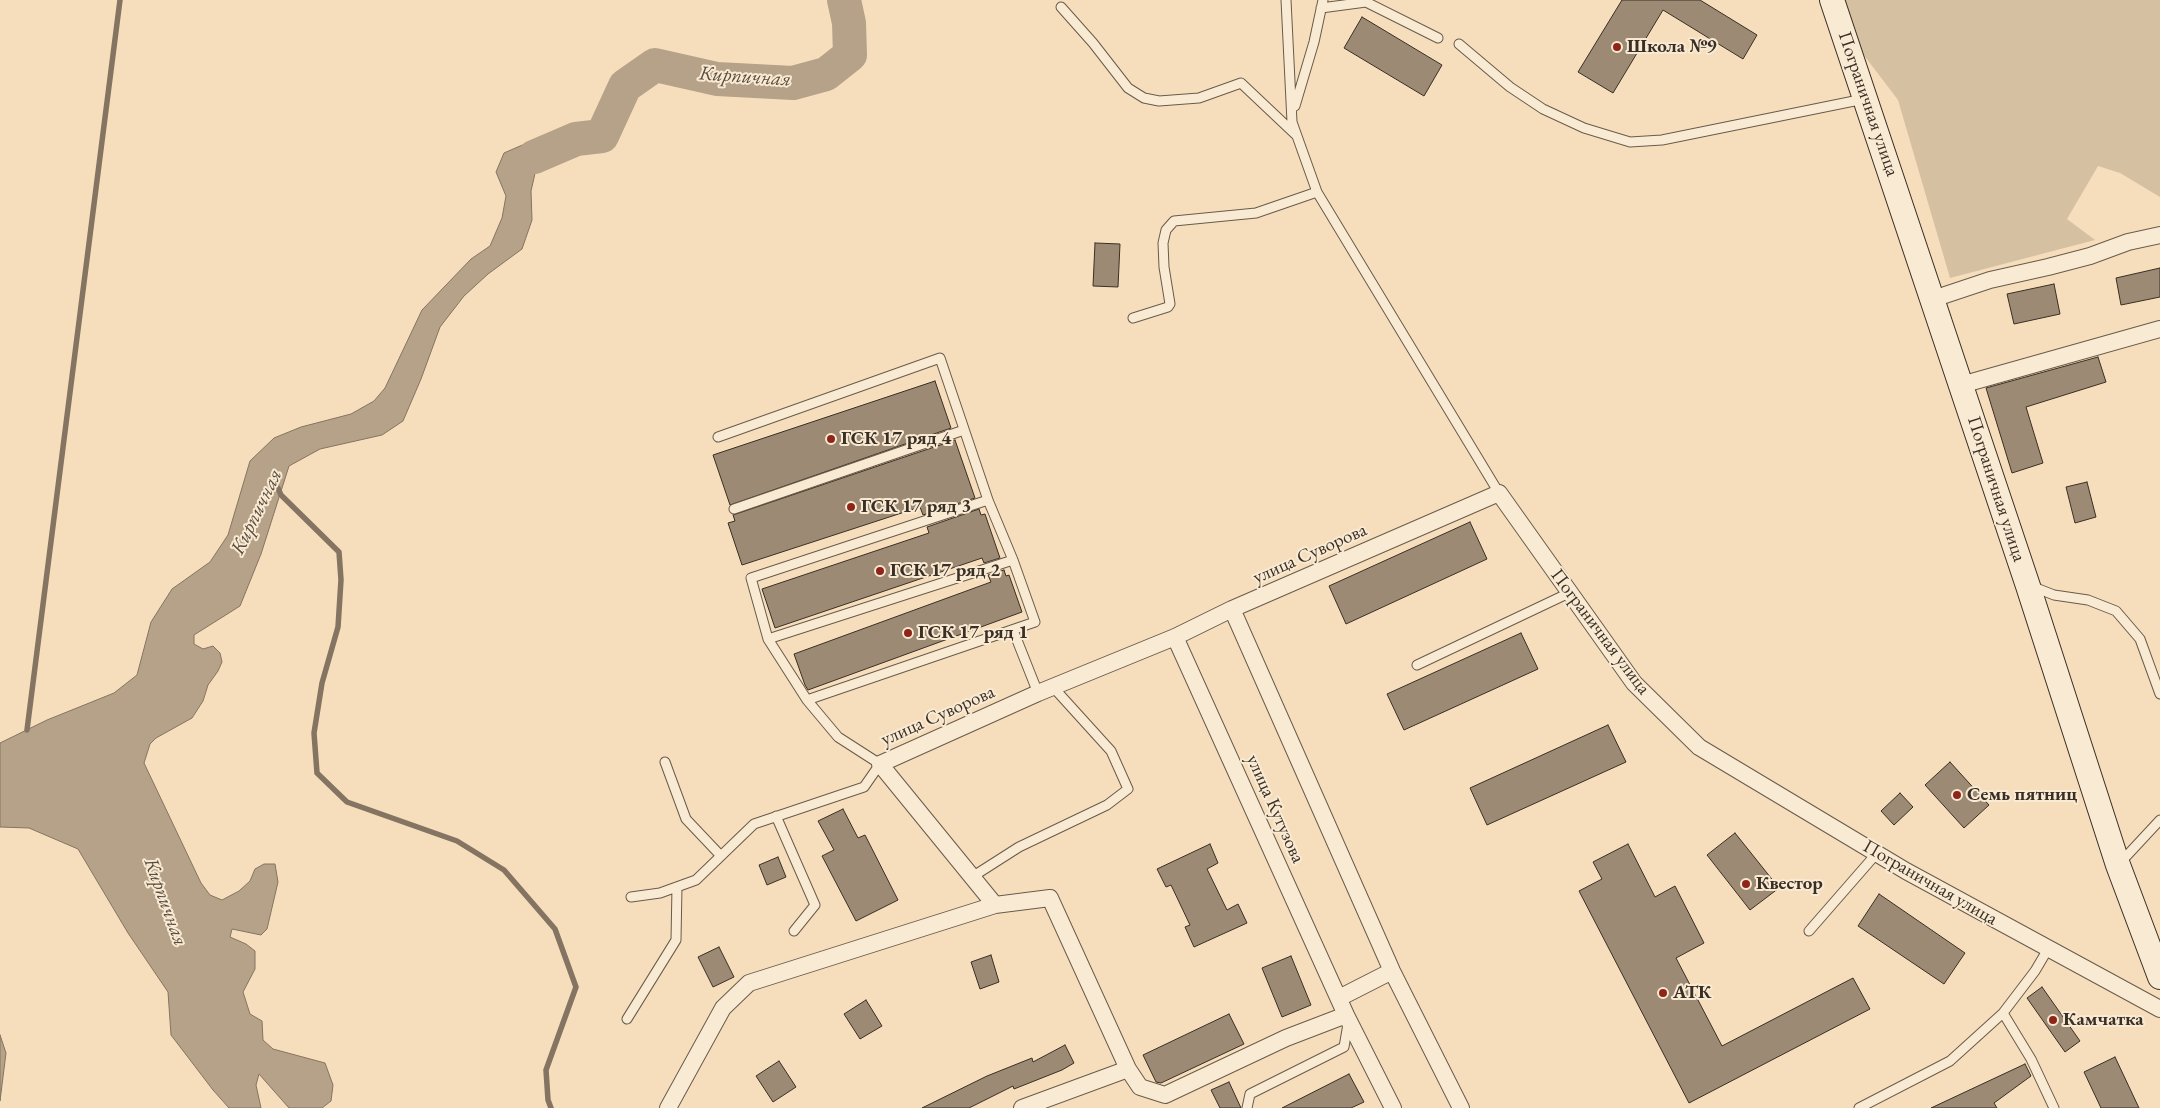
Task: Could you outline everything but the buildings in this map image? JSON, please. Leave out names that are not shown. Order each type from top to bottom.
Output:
[{"type":"street","name":"Пограничная улица","points":[[1832,0],[1867,99],[2118,865],[2160,977]]},
{"type":"street","points":[[1933,299],[1990,280],[2090,256],[2128,242],[2160,236]]},
{"type":"street","points":[[1961,385],[2160,329]]},
{"type":"street","name":"Пограничная улица","points":[[1499,494],[1634,683],[1699,747],[1766,789],[1877,853],[2048,949],[2160,1009]]},
{"type":"street","name":"улица Суворова","points":[[995,904],[880,764],[1045,690],[1175,637],[1232,610],[1499,494]]},
{"type":"street","points":[[1232,610],[1392,971],[1461,1108]]},
{"type":"street","name":"улица Кутузова","points":[[1175,637],[1348,1018],[1393,1108]]},
{"type":"street","points":[[668,1108],[723,1008],[749,983],[995,904],[1050,898],[1128,1069],[1140,1087],[1165,1095],[1286,1038],[1348,1018]]},
{"type":"street","points":[[1339,998],[1392,971]]},
{"type":"street","points":[[1022,1108],[1128,1069]]},
{"type":"lane","points":[[1286,0],[1292,113],[1295,134],[1317,192],[1452,413],[1499,494]]},
{"type":"lane","points":[[1292,113],[1314,42],[1322,4],[1366,2],[1438,38]]},
{"type":"lane","points":[[1061,7],[1093,43],[1128,88],[1144,98],[1160,101],[1199,98],[1241,83],[1295,134]]},
{"type":"lane","points":[[1459,44],[1510,87],[1543,109],[1584,128],[1630,142],[1662,140],[1867,99]]},
{"type":"lane","points":[[1133,318],[1168,307],[1170,304],[1164,267],[1163,243],[1166,230],[1174,221],[1256,213],[1317,192]]},
{"type":"lane","points":[[718,437],[940,358],[988,500],[1013,560],[1035,622],[807,700]]},
{"type":"lane","points":[[734,509],[964,430]]},
{"type":"lane","points":[[631,897],[660,893],[696,880],[754,824],[864,787],[880,764],[838,737],[807,700],[768,640],[751,578],[988,500]]},
{"type":"lane","points":[[768,640],[1013,560]]},
{"type":"lane","points":[[2028,586],[2054,595],[2088,600],[2116,611],[2140,639],[2160,694]]},
{"type":"lane","points":[[1417,665],[1569,593]]},
{"type":"lane","points":[[972,877],[1019,847],[1107,805],[1128,789],[1111,751],[1045,690],[1013,630]]},
{"type":"lane","points":[[665,762],[686,819],[721,856]]},
{"type":"lane","points":[[776,816],[815,905],[794,931]]},
{"type":"lane","points":[[2118,865],[2160,820]]},
{"type":"lane","points":[[1809,931],[1877,853]]},
{"type":"lane","points":[[627,1019],[676,940],[677,887]]},
{"type":"lane","points":[[1859,1108],[1950,1061],[2003,1014],[2035,971],[2048,949]]},
{"type":"lane","points":[[2003,1014],[2031,1059],[2054,1108]]},
{"type":"lane","points":[[1247,1108],[1250,1094],[1344,1047],[1348,1018]]},
{"type":"shaded area","points":[[1845,0],[2160,0],[2160,197],[2120,173],[2098,166],[2067,219],[2095,240],[1950,278],[1898,100],[1863,54]]},
{"type":"water","points":[[543,136],[576,139],[562,153],[536,169],[531,191],[532,220],[522,249],[488,274],[464,296],[440,327],[403,421],[382,435],[320,449],[289,466],[261,554],[240,606],[194,635],[194,644],[203,649],[213,646],[220,653],[222,662],[208,685],[203,701],[192,718],[156,738],[150,744],[144,763],[201,883],[210,895],[222,900],[239,891],[250,881],[255,869],[264,864],[275,864],[278,882],[267,929],[261,935],[232,929],[230,937],[246,944],[255,951],[255,969],[243,992],[250,1014],[262,1021],[263,1040],[273,1049],[325,1063],[333,1085],[331,1101],[322,1108],[289,1108],[259,1074],[256,1085],[261,1108],[229,1108],[171,1035],[168,992],[128,933],[78,849],[29,828],[0,827],[0,743],[47,720],[114,693],[137,675],[151,622],[172,589],[210,562],[228,535],[250,461],[274,438],[301,427],[351,414],[374,401],[385,388],[422,310],[471,259],[490,246],[502,218],[506,196],[496,172],[504,153]]},
{"type":"water","points":[[0,1035],[6,1053],[0,1101]]},
{"type":"waterway","points":[[27,730],[120,0]]},
{"type":"waterway","name":"Кирпичная","points":[[534,157],[576,139],[602,136],[625,86],[655,65],[717,79],[793,83],[826,74],[850,55],[849,23],[844,0]]},
{"type":"waterway","points":[[278,488],[281,495],[339,552],[341,580],[338,627],[322,683],[314,733],[317,773],[347,802],[457,841],[504,870],[555,929],[576,987],[546,1070],[548,1100],[551,1108]]},
{"type":"place","name":"Школа №9","points":[[1617,47]]},
{"type":"place","name":"ГСК 17 ряд 4","points":[[831,439]]},
{"type":"place","name":"ГСК 17 ряд 3","points":[[851,507]]},
{"type":"place","name":"ГСК 17 ряд 2","points":[[880,571]]},
{"type":"place","name":"ГСК 17 ряд 1","points":[[908,633]]},
{"type":"place","name":"Семь пятниц","points":[[1957,795]]},
{"type":"place","name":"Квестор","points":[[1746,884]]},
{"type":"place","name":"АТК","points":[[1663,993]]},
{"type":"place","name":"Камчатка","points":[[2053,1020]]}]
